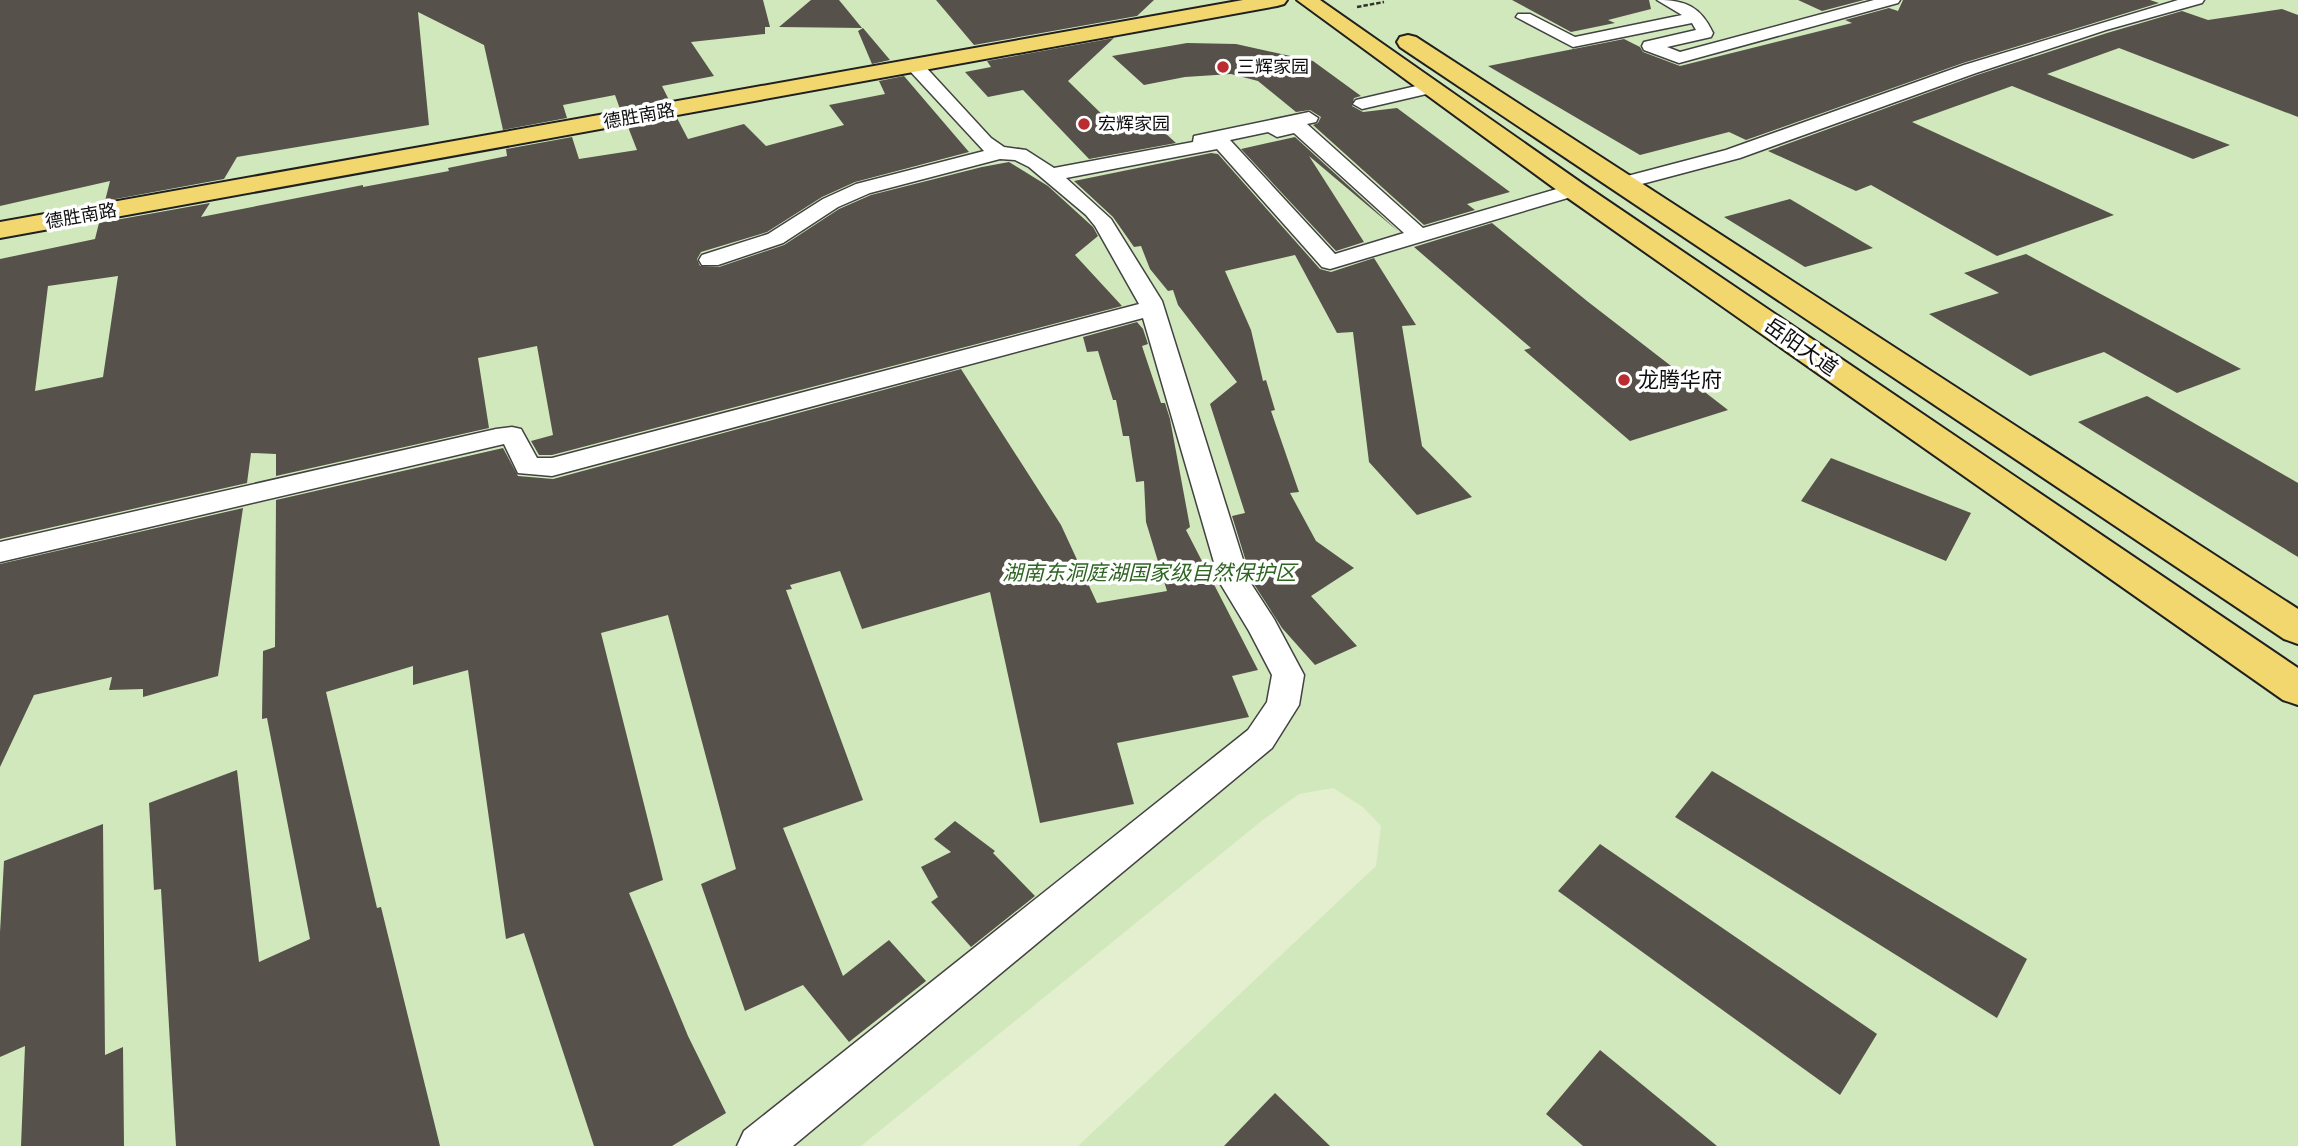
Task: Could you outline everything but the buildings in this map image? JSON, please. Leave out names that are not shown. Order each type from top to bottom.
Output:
[{"type":"main road","name":"德胜南路","points":[[0,217],[1224,0]]},
{"type":"main road","name":"德胜南路","points":[[0,230],[1278,0]]},
{"type":"main road","name":"岳阳大道","points":[[1307,0],[1574,190],[2298,689]]},
{"type":"main road","name":"岳阳大道","points":[[1344,0],[2298,629]]},
{"type":"street","points":[[1665,0],[1698,17],[1705,33],[1650,46],[1679,58],[1892,0]]},
{"type":"street","points":[[1623,183],[1733,155],[1970,69],[2184,1]]},
{"type":"street","points":[[1524,17],[1573,42],[1698,17]]},
{"type":"street","points":[[915,66],[984,142],[999,153]]},
{"type":"street","points":[[1362,104],[1429,88]]},
{"type":"street","points":[[1051,175],[1072,168],[1309,118]]},
{"type":"street","points":[[1051,175],[1298,126],[1419,236]]},
{"type":"street","points":[[1222,142],[1330,262],[1574,190]]},
{"type":"street","points":[[710,260],[761,243],[794,228],[807,216],[843,197],[878,184],[999,153],[1019,154],[1051,175],[1104,222],[1153,308],[1235,583],[1263,627],[1288,675],[1283,705],[1259,739],[759,1146]]},
{"type":"street","points":[[0,552],[496,437],[512,435],[519,443],[521,457],[528,467],[552,467],[1153,308]]},
{"type":"green space","name":"湖南东洞庭湖国家级自然保护区","points":[[0,0],[2298,0],[2298,1146],[0,1146]]},
{"type":"green space","points":[[1333,788],[1363,807],[1381,826],[1376,866],[1078,1146],[861,1146],[1264,819],[1299,794]]},
{"type":"place","name":"三辉家园","points":[[1223,67]]},
{"type":"place","name":"宏辉家园","points":[[1084,124]]},
{"type":"place","name":"龙腾华府","points":[[1624,380]]}]
